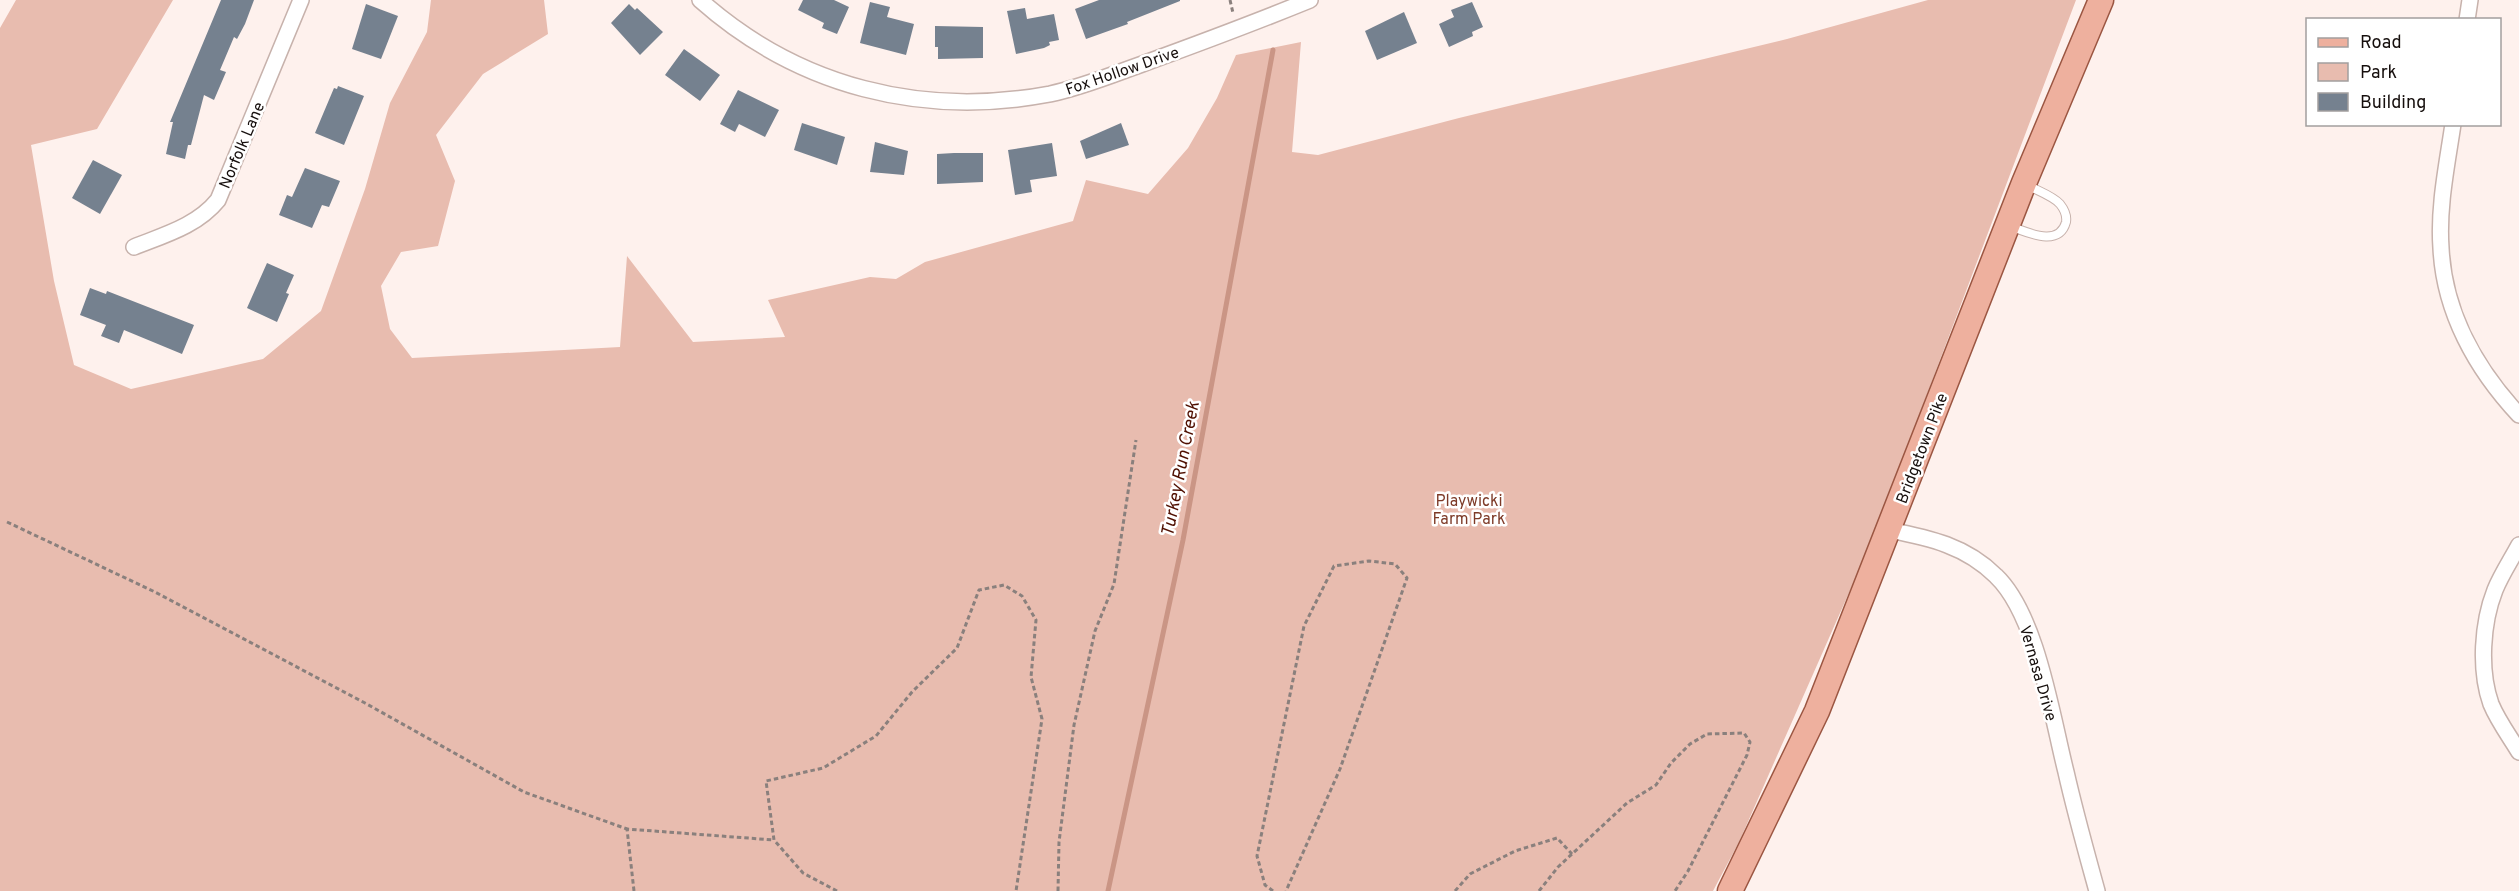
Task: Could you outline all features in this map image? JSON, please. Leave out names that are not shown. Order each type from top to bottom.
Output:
[{"type":"main road","name":"Bridgetown Pike","points":[[1730,891],[1817,711],[2007,225],[2101,0]]},
{"type":"street","name":"Norfolk Lane","points":[[134,247],[195,221],[208,212],[218,200],[301,0]]},
{"type":"street","name":"Fox Hollow Drive","points":[[700,0],[754,42],[814,73],[886,95],[937,102],[969,103],[1050,94],[1080,86],[1204,42],[1310,0]]},
{"type":"street","points":[[2467,18],[2470,0]]},
{"type":"street","points":[[2452,126],[2440,224],[2445,279],[2460,328],[2473,356],[2496,390],[2519,415]]},
{"type":"street","name":"Vernasa Drive","points":[[1889,530],[1932,538],[1953,546],[1978,560],[1998,577],[2010,592],[2033,643],[2097,891]]},
{"type":"street","points":[[2519,545],[2495,590],[2486,628],[2484,651],[2487,688],[2492,705],[2519,752]]},
{"type":"lane","points":[[2007,225],[2040,237],[2051,236],[2060,231],[2066,222],[2065,210],[2059,202],[2024,183]]},
{"type":"path","points":[[1058,891],[1059,842],[1074,725],[1095,630],[1114,584],[1136,440]]},
{"type":"path","points":[[7,522],[176,603],[365,703],[524,792],[627,829],[774,840]]},
{"type":"path","points":[[1273,891],[1265,885],[1257,856],[1304,626],[1334,566],[1369,561],[1395,564],[1407,578],[1340,769],[1286,891]]},
{"type":"path","points":[[837,891],[803,873],[774,840],[766,781],[823,768],[876,736],[912,692],[957,648],[979,590],[1004,585],[1022,596],[1036,620],[1031,677],[1042,719],[1016,891]]},
{"type":"path","points":[[1539,891],[1558,867],[1627,803],[1656,784],[1671,763],[1690,744],[1707,734],[1744,733],[1750,742],[1747,755],[1688,872],[1675,891]]},
{"type":"path","points":[[627,829],[634,891]]},
{"type":"path","points":[[1455,891],[1470,874],[1515,851],[1557,838],[1573,854]]},
{"type":"green space","name":"Playwicki Farm Park","points":[[16,0],[173,0],[97,129],[31,145],[54,281],[74,365],[131,389],[263,359],[321,311],[365,189],[390,103],[427,32],[431,0],[544,0],[548,34],[483,74],[436,135],[455,181],[438,246],[401,252],[381,286],[390,329],[412,358],[620,347],[627,256],[693,342],[785,337],[768,300],[870,277],[896,279],[925,262],[1073,221],[1086,180],[1148,194],[1188,148],[1217,98],[1236,55],[1301,42],[1292,152],[1318,155],[1459,118],[1787,39],[1928,0],[2076,0],[1870,545],[1739,842],[1713,891],[0,891],[0,28]]},
{"type":"building","points":[[221,0],[254,0],[245,24],[237,39],[234,37],[220,70],[226,72],[214,100],[204,95],[185,159],[166,154],[173,122],[170,122]]},
{"type":"building","points":[[803,0],[834,0],[849,7],[837,34],[822,28],[824,23],[798,10]]},
{"type":"building","points":[[1099,0],[1180,1],[1127,22],[1128,24],[1086,39],[1075,9]]},
{"type":"building","points":[[870,2],[890,7],[887,17],[914,24],[906,55],[860,43]]},
{"type":"building","points":[[1472,2],[1483,27],[1472,32],[1473,36],[1449,47],[1439,24],[1454,17],[1451,10]]},
{"type":"building","points":[[366,4],[398,16],[381,59],[352,49]]},
{"type":"building","points":[[629,4],[635,10],[637,8],[663,32],[640,55],[611,23]]},
{"type":"building","points":[[1025,8],[1027,19],[1054,14],[1059,40],[1049,42],[1050,45],[1044,48],[1016,54],[1007,11]]},
{"type":"building","points":[[1404,12],[1417,43],[1377,60],[1365,31]]},
{"type":"building","points":[[935,26],[983,27],[983,58],[938,59],[938,47],[935,47]]},
{"type":"building","points":[[684,49],[720,75],[700,101],[665,75]]},
{"type":"building","points":[[338,86],[364,96],[344,145],[315,133],[334,88],[337,89]]},
{"type":"building","points":[[738,90],[779,110],[765,137],[739,124],[735,132],[720,124]]},
{"type":"building","points":[[802,123],[845,137],[837,165],[794,150]]},
{"type":"building","points":[[1121,123],[1129,145],[1086,159],[1080,141]]},
{"type":"building","points":[[875,142],[908,151],[904,175],[870,172]]},
{"type":"building","points":[[1052,143],[1057,176],[1030,180],[1032,192],[1015,195],[1008,150]]},
{"type":"building","points":[[983,153],[983,182],[937,184],[937,154]]},
{"type":"building","points":[[93,160],[122,175],[100,214],[72,198]]},
{"type":"building","points":[[305,168],[340,181],[329,207],[322,205],[312,228],[279,215],[287,195],[292,197]]},
{"type":"building","points":[[267,263],[294,275],[277,322],[247,308]]},
{"type":"building","points":[[90,288],[106,294],[107,291],[194,325],[182,354],[124,330],[119,343],[101,336],[106,325],[80,315]]},
{"type":"waterway","name":"Turkey Run Creek","points":[[1108,891],[1183,540],[1273,50]]}]
